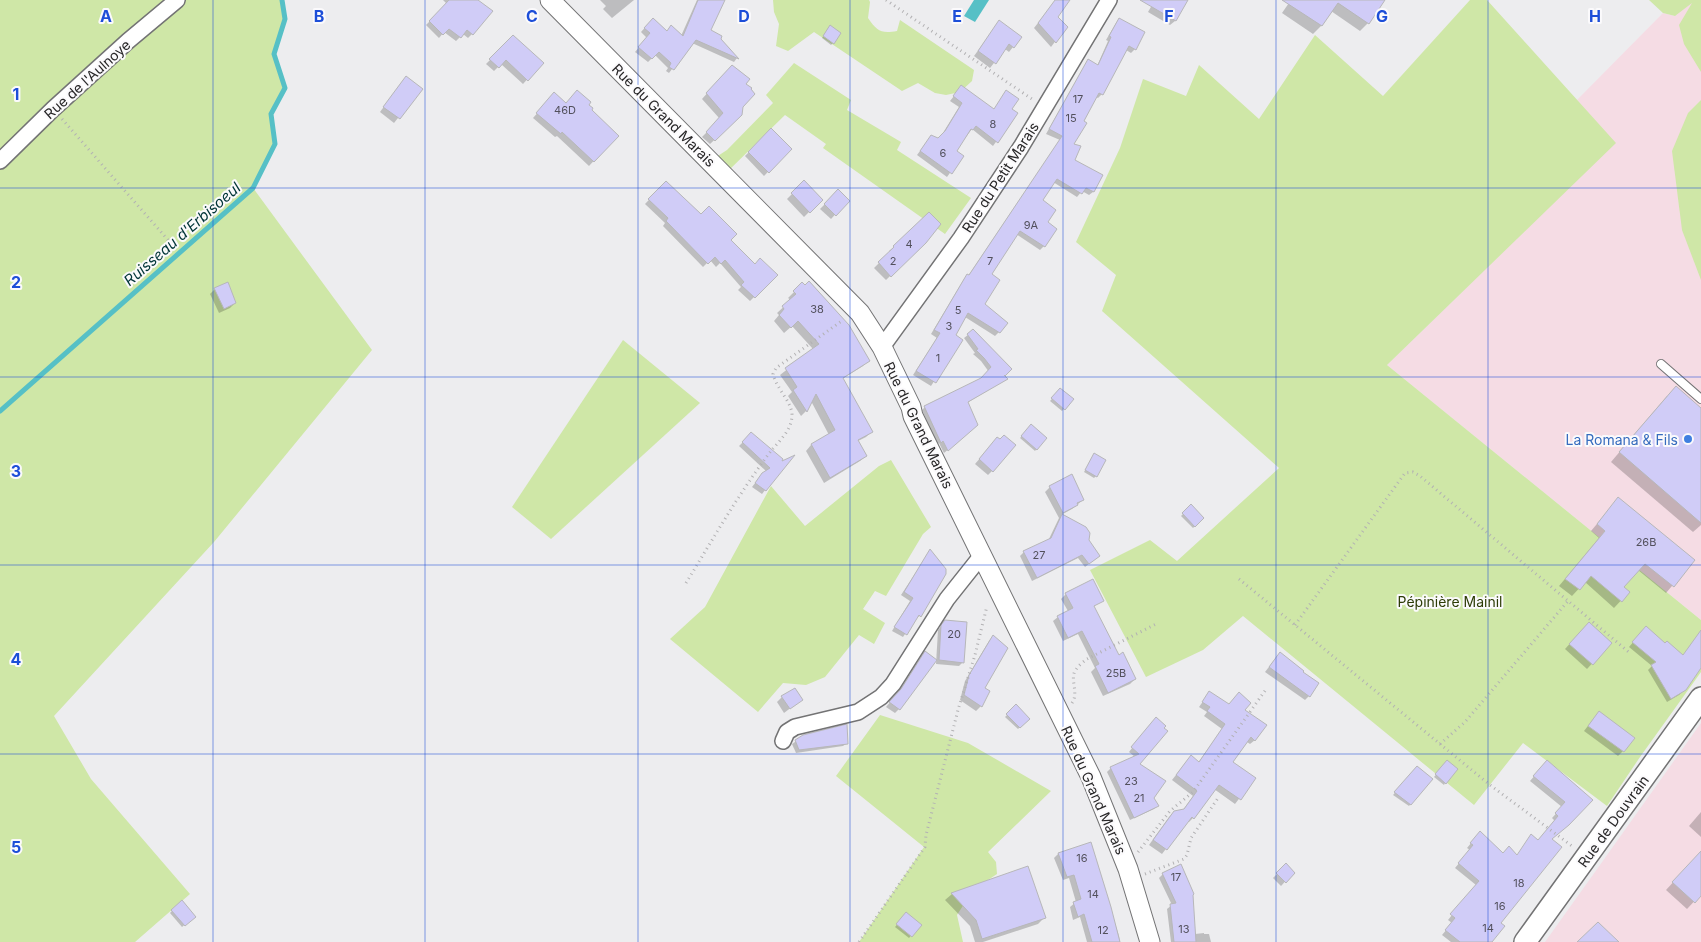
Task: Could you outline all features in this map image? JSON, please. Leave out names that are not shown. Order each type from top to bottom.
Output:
[{"type":"main road","name":"Rue de Douvrain","points":[[1525,942],[1701,698]]},
{"type":"street","name":"Rue de l'Aulnoye","points":[[0,161],[53,109],[128,41],[177,0]]},
{"type":"street","name":"Rue du Grand Marais","points":[[550,0],[854,306],[882,347],[911,407],[913,416],[1091,777],[1128,871],[1150,942]]},
{"type":"street","name":"Rue du Petit Marais","points":[[882,347],[961,238],[1021,147],[1109,0]]},
{"type":"street","points":[[783,741],[787,732],[795,727],[858,712],[881,697],[893,684],[948,599],[982,554]]},
{"type":"lane","points":[[1661,364],[1701,399]]},
{"type":"path","points":[[886,0],[1045,108]]},
{"type":"path","points":[[53,109],[175,248]]},
{"type":"path","points":[[686,584],[754,474],[791,423],[792,415],[790,408],[774,380],[773,374],[776,368],[844,320]]},
{"type":"path","points":[[1295,625],[1405,473],[1413,472],[1631,654]]},
{"type":"path","points":[[859,942],[924,847],[958,710],[975,655],[994,578]]},
{"type":"path","points":[[1239,579],[1440,744],[1541,824],[1587,857]]},
{"type":"path","points":[[1440,744],[1465,722],[1568,600]]},
{"type":"path","points":[[1060,714],[1075,699],[1074,673],[1080,665],[1087,659],[1158,624]]},
{"type":"path","points":[[1128,871],[1135,857],[1170,811],[1193,792],[1267,688]]},
{"type":"path","points":[[1128,871],[1184,859],[1191,838],[1218,798]]},
{"type":"shaded area","points":[[1695,0],[1701,0],[1701,620],[1387,365],[1615,143],[1577,100],[1663,13],[1675,16]]},
{"type":"shaded area","points":[[1701,723],[1701,942],[1545,942],[1600,865]]},
{"type":"green space","points":[[0,0],[282,0],[285,19],[274,54],[285,88],[271,114],[275,144],[253,188],[372,350],[214,542],[54,716],[91,779],[190,894],[135,942],[0,942]]},
{"type":"green space","points":[[773,0],[869,0],[868,18],[877,29],[883,32],[897,31],[900,20],[974,70],[972,81],[960,92],[946,95],[935,93],[918,83],[902,91],[814,32],[788,51],[776,46],[779,24],[774,12]]},
{"type":"green space","name":"Pépinière Mainil","points":[[1470,0],[1487,0],[1616,143],[1387,365],[1701,620],[1701,672],[1607,806],[1523,743],[1474,805],[1243,616],[1203,650],[1146,677],[1090,570],[1150,540],[1177,561],[1279,468],[1102,311],[1116,275],[1076,242],[1120,148],[1143,79],[1186,96],[1199,65],[1259,119],[1315,35],[1383,96]]},
{"type":"green space","points":[[1649,0],[1701,0],[1701,72],[1684,44],[1679,25],[1692,3],[1675,16],[1663,13]]},
{"type":"green space","points":[[794,63],[851,100],[847,110],[901,142],[897,150],[971,198],[945,234],[823,148],[826,144],[785,115],[724,175],[710,161],[727,150],[773,103],[766,95]]},
{"type":"green space","points":[[1701,100],[1701,280],[1682,230],[1672,151],[1688,113]]},
{"type":"green space","points":[[623,340],[700,403],[551,539],[512,507]]},
{"type":"green space","points":[[891,460],[931,527],[923,534],[886,596],[875,591],[863,609],[885,623],[874,644],[859,635],[825,677],[806,685],[783,683],[758,712],[670,639],[705,607],[771,486],[805,526],[879,466]]},
{"type":"green space","points":[[880,715],[968,743],[1051,791],[988,852],[996,862],[997,874],[973,890],[957,915],[963,942],[859,942],[924,847],[836,776]]},
{"type":"water","points":[[974,0],[989,0],[975,22],[964,16]]},
{"type":"building","points":[[449,0],[478,0],[493,11],[473,35],[467,30],[461,38],[449,29],[443,35],[429,21]]},
{"type":"building","points":[[698,0],[725,0],[711,30],[722,36],[721,39],[739,59],[696,40],[674,70],[669,67],[671,63],[659,52],[652,59],[638,47],[650,33],[644,28],[653,18],[667,31],[671,25],[683,36]]},
{"type":"building","points":[[1055,0],[1070,0],[1058,17],[1068,27],[1056,43],[1038,23]]},
{"type":"building","points":[[1140,0],[1188,0],[1176,21]]},
{"type":"building","points":[[1282,0],[1385,0],[1369,24],[1338,3],[1322,26]]},
{"type":"building","points":[[1119,18],[1145,32],[1136,50],[1129,46],[1103,95],[1099,93],[1084,121],[1087,123],[1074,144],[1081,146],[1075,160],[1103,175],[1094,192],[1086,188],[1082,194],[1057,179],[1043,200],[1056,210],[1048,222],[1057,229],[1045,247],[1020,231],[992,274],[1000,280],[985,304],[1008,323],[1000,333],[968,313],[956,335],[963,340],[936,383],[916,371],[940,333],[934,330],[967,274],[969,275],[1062,136],[1049,129],[1088,59],[1098,65],[1111,37],[1109,36]]},
{"type":"building","points":[[999,20],[1022,37],[1014,48],[1009,44],[996,64],[978,51]]},
{"type":"building","points":[[830,25],[841,33],[834,44],[823,36]]},
{"type":"building","points":[[513,35],[544,63],[528,81],[506,60],[499,68],[489,59]]},
{"type":"building","points":[[732,65],[750,79],[746,84],[752,88],[755,94],[743,107],[742,115],[715,141],[706,132],[723,113],[706,93]]},
{"type":"building","points":[[406,76],[423,89],[400,119],[383,107]]},
{"type":"building","points":[[961,85],[994,109],[1006,90],[1019,99],[1012,109],[1018,113],[998,143],[976,126],[973,130],[971,129],[957,151],[964,156],[952,174],[920,151],[931,135],[938,138],[945,131],[962,103],[953,96]]},
{"type":"building","points":[[577,90],[591,102],[589,105],[593,108],[592,110],[619,136],[594,162],[562,132],[561,134],[536,113],[554,92],[566,103]]},
{"type":"building","points":[[771,128],[792,149],[769,173],[748,152]]},
{"type":"building","points":[[804,180],[823,200],[810,213],[791,193]]},
{"type":"building","points":[[666,181],[701,214],[709,206],[737,234],[731,240],[755,264],[760,258],[778,275],[755,298],[741,285],[744,282],[725,260],[721,264],[715,257],[708,264],[666,221],[668,218],[648,199]]},
{"type":"building","points":[[838,189],[850,201],[836,216],[824,204]]},
{"type":"building","points":[[929,212],[941,224],[926,243],[891,277],[878,262]]},
{"type":"building","points":[[809,281],[849,325],[870,361],[843,378],[873,432],[858,440],[867,456],[830,478],[811,444],[835,430],[816,394],[807,412],[793,390],[797,387],[785,368],[819,344],[798,321],[791,328],[779,315],[784,309],[782,306],[796,294],[793,291],[802,282],[805,285]]},
{"type":"building","points":[[228,282],[236,303],[224,309],[214,288]]},
{"type":"building","points":[[973,329],[1012,369],[1005,376],[1008,379],[968,402],[978,425],[948,451],[943,441],[941,443],[924,406],[981,378],[991,367],[976,350],[978,349],[967,334]]},
{"type":"building","points":[[1676,386],[1701,408],[1701,523],[1619,452]]},
{"type":"building","points":[[1060,388],[1074,399],[1065,410],[1051,398]]},
{"type":"building","points":[[1031,424],[1047,438],[1037,450],[1021,436]]},
{"type":"building","points":[[751,432],[783,459],[782,461],[795,455],[766,491],[755,483],[762,473],[770,468],[742,442]]},
{"type":"building","points":[[1004,435],[1016,445],[993,472],[979,459],[997,437],[1000,439]]},
{"type":"building","points":[[1094,453],[1106,460],[1097,477],[1085,470]]},
{"type":"building","points":[[1072,474],[1084,500],[1063,513],[1049,486]]},
{"type":"building","points":[[1618,497],[1695,560],[1674,587],[1645,564],[1624,587],[1630,592],[1622,602],[1591,576],[1580,590],[1565,579],[1605,531],[1597,524]]},
{"type":"building","points":[[1191,504],[1204,518],[1195,527],[1182,513]]},
{"type":"building","points":[[1062,514],[1086,527],[1090,533],[1089,540],[1100,556],[1089,564],[1082,555],[1037,578],[1023,551],[1051,538]]},
{"type":"building","points":[[930,549],[946,569],[946,574],[921,617],[919,615],[907,635],[894,627],[913,598],[904,592]]},
{"type":"building","points":[[1093,579],[1104,601],[1094,606],[1119,655],[1123,652],[1136,679],[1108,693],[1095,666],[1099,664],[1082,631],[1068,638],[1057,616],[1073,608],[1065,593]]},
{"type":"building","points":[[945,620],[967,622],[964,663],[939,660],[941,625]]},
{"type":"building","points":[[1589,622],[1612,643],[1593,665],[1569,644]]},
{"type":"building","points":[[1646,626],[1665,643],[1667,641],[1683,655],[1701,630],[1701,668],[1686,690],[1671,699],[1651,665],[1656,662],[1632,642]]},
{"type":"building","points":[[993,635],[1008,648],[985,688],[990,691],[982,707],[964,695],[969,675]]},
{"type":"building","points":[[925,651],[937,660],[900,710],[889,702],[901,689]]},
{"type":"building","points":[[1280,652],[1319,683],[1310,697],[1269,667]]},
{"type":"building","points":[[795,688],[803,700],[790,709],[781,696]]},
{"type":"building","points":[[1209,691],[1229,704],[1239,692],[1251,703],[1245,710],[1267,725],[1255,741],[1251,737],[1233,762],[1256,778],[1241,800],[1219,785],[1194,819],[1192,817],[1167,850],[1153,840],[1174,811],[1184,809],[1197,791],[1176,775],[1191,755],[1199,762],[1225,724],[1207,711],[1210,707],[1202,702]]},
{"type":"building","points":[[1016,704],[1030,719],[1020,728],[1006,714]]},
{"type":"building","points":[[1599,711],[1635,738],[1624,752],[1588,726]]},
{"type":"building","points":[[1156,717],[1166,726],[1164,728],[1168,731],[1140,764],[1166,781],[1154,798],[1159,806],[1134,818],[1110,767],[1139,754],[1131,747]]},
{"type":"building","points":[[847,724],[848,744],[799,750],[795,740],[803,735]]},
{"type":"building","points":[[1447,760],[1458,769],[1446,784],[1435,774]]},
{"type":"building","points":[[1547,760],[1593,800],[1569,825],[1552,839],[1562,847],[1501,923],[1505,926],[1492,942],[1460,942],[1445,930],[1455,918],[1450,914],[1479,881],[1458,863],[1473,845],[1470,843],[1480,831],[1503,853],[1509,846],[1517,855],[1531,834],[1538,840],[1558,816],[1555,813],[1565,802],[1533,776]]},
{"type":"building","points":[[1417,766],[1433,779],[1411,805],[1394,792]]},
{"type":"building","points":[[1091,842],[1120,942],[1092,942],[1084,914],[1078,917],[1073,902],[1081,899],[1074,875],[1067,877],[1058,853]]},
{"type":"building","points":[[1701,851],[1701,896],[1695,903],[1672,882]]},
{"type":"building","points":[[1286,863],[1295,873],[1286,883],[1276,873]]},
{"type":"building","points":[[1181,864],[1194,894],[1196,942],[1174,942],[1170,904],[1176,903],[1162,873]]},
{"type":"building","points":[[1028,866],[1046,918],[982,939],[976,920],[951,893]]},
{"type":"building","points":[[182,900],[196,917],[185,926],[171,910]]},
{"type":"building","points":[[906,912],[922,925],[912,937],[896,924]]},
{"type":"building","points":[[1598,922],[1619,942],[1577,942]]},
{"type":"waterway","name":"Ruisseau d'Erbisoeul","points":[[0,411],[253,188],[275,144],[271,114],[285,88],[274,54],[285,19],[282,0]]},
{"type":"place","name":"La Romana & Fils","points":[[1688,439]]}]
